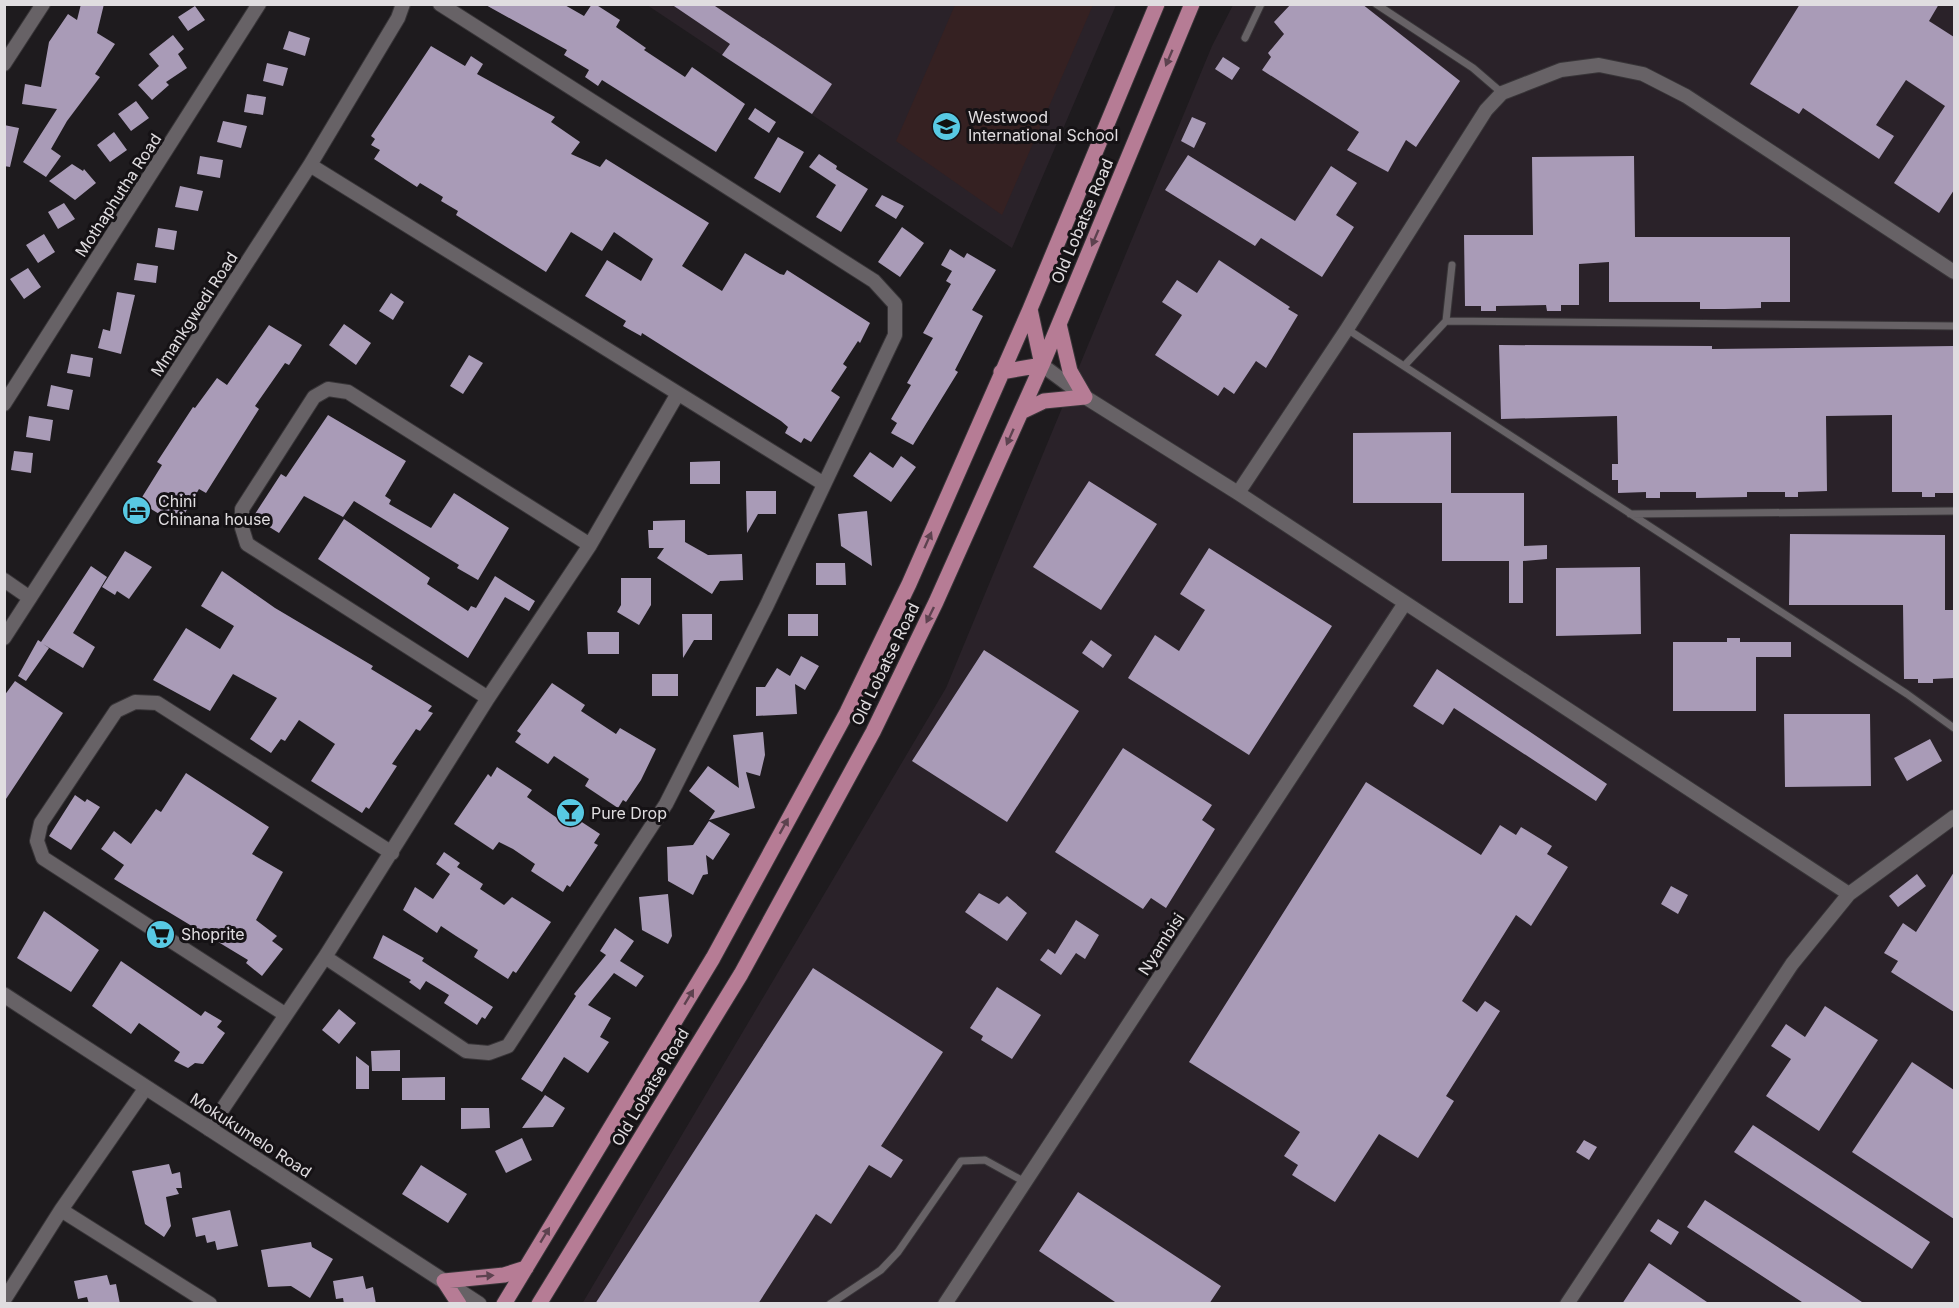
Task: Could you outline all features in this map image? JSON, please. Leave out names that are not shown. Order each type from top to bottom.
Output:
[{"type":"main road","name":"Old Lobatse Road","points":[[504,1304],[713,958],[847,712],[909,584],[1030,309],[1157,4]]},
{"type":"main road","name":"Old Lobatse Road","points":[[539,1304],[741,974],[873,732],[936,602],[1042,365],[1192,4]]},
{"type":"main road","points":[[1001,372],[1042,365],[1030,309]]},
{"type":"main road","points":[[1021,412],[1044,401],[1085,397],[1070,371],[1059,324]]},
{"type":"main road","points":[[459,1304],[444,1281],[504,1275],[526,1268]]},
{"type":"street","points":[[4,64],[44,4]]},
{"type":"street","name":"Mothaphutha Road","points":[[4,404],[259,4]]},
{"type":"street","name":"Mmankgwedi Road","points":[[4,638],[309,165],[398,18],[403,4]]},
{"type":"street","points":[[325,957],[466,1051],[489,1053],[508,1046],[666,804],[766,607],[895,336],[895,304],[874,281],[440,4]]},
{"type":"street","points":[[1238,493],[1347,329],[1486,110],[1502,93],[1562,70],[1599,65],[1642,74],[1686,96],[1954,272]]},
{"type":"street","points":[[309,165],[824,484]]},
{"type":"street","points":[[1042,365],[1085,397],[1238,493],[1849,894]]},
{"type":"street","points":[[488,698],[247,543],[242,528],[242,509],[314,397],[328,389],[348,392],[590,545]]},
{"type":"street","points":[[209,1130],[325,957],[488,698],[590,545],[677,395]]},
{"type":"street","points":[[4,580],[30,598]]},
{"type":"street","name":"Nyambisi","points":[[945,1304],[1405,603]]},
{"type":"street","points":[[286,1015],[43,858],[37,841],[41,823],[116,711],[135,702],[157,703],[392,853]]},
{"type":"street","points":[[1567,1304],[1792,964],[1849,894],[1954,817]]},
{"type":"street","name":"Mokukumelo Road","points":[[4,995],[145,1089],[479,1304]]},
{"type":"street","points":[[4,1300],[61,1210],[145,1089]]},
{"type":"street","points":[[61,1210],[210,1304]]},
{"type":"lane","points":[[1245,38],[1260,4]]},
{"type":"lane","points":[[1376,4],[1473,68],[1502,93]]},
{"type":"lane","points":[[1404,366],[1446,321],[1452,265]]},
{"type":"lane","points":[[1446,321],[1954,326]]},
{"type":"lane","points":[[1347,329],[1907,694],[1954,728]]},
{"type":"lane","points":[[1630,514],[1954,511]]},
{"type":"lane","points":[[830,1304],[881,1270],[898,1252],[961,1161],[985,1160],[1025,1182]]},
{"type":"shaded area","name":"Westwood International School","points":[[647,5],[1116,5],[1012,248]]},
{"type":"shaded area","points":[[955,5],[1093,5],[1002,215],[896,141]]},
{"type":"shaded area","points":[[1233,5],[1954,5],[1954,1303],[582,1304],[946,688],[1212,46]]},
{"type":"building","points":[[81,4],[104,4],[97,33],[115,44],[95,74],[100,77],[67,121],[51,149],[61,156],[46,177],[23,162],[57,109],[22,104],[25,84],[41,87],[49,42],[68,14],[77,20]]},
{"type":"building","points":[[484,4],[563,4],[584,16],[592,4],[595,4],[620,20],[616,27],[646,48],[644,50],[685,77],[692,67],[745,104],[716,152],[602,80],[598,86],[585,77],[589,70],[564,55],[567,50]]},
{"type":"building","points":[[671,4],[712,4],[832,84],[812,114],[722,55],[730,44]]},
{"type":"building","points":[[1291,4],[1362,4],[1460,81],[1416,147],[1406,140],[1388,172],[1347,150],[1359,132],[1262,70],[1271,57],[1268,53],[1284,34],[1274,22]]},
{"type":"building","points":[[1800,4],[1939,4],[1929,21],[1954,37],[1954,190],[1939,213],[1894,183],[1945,106],[1906,80],[1876,125],[1894,136],[1879,159],[1803,108],[1799,114],[1750,84]]},
{"type":"building","points":[[195,6],[205,20],[188,31],[178,17]]},
{"type":"building","points":[[289,31],[310,38],[305,56],[283,49]]},
{"type":"building","points":[[173,35],[184,49],[178,54],[187,68],[166,82],[169,85],[152,100],[138,85],[159,66],[149,54]]},
{"type":"building","points":[[431,46],[465,66],[471,56],[483,64],[477,74],[555,117],[551,122],[580,142],[571,154],[600,167],[606,159],[709,223],[682,266],[722,291],[745,253],[780,274],[784,275],[787,270],[870,323],[860,343],[858,341],[843,364],[847,367],[831,391],[840,397],[811,442],[804,438],[801,443],[785,433],[788,427],[781,421],[642,333],[641,336],[623,326],[626,321],[585,296],[607,260],[641,281],[653,259],[614,232],[602,251],[571,232],[546,272],[456,215],[458,211],[441,201],[443,197],[420,183],[417,187],[374,159],[380,150],[371,145],[375,139],[371,136]]},
{"type":"building","points":[[1223,57],[1240,68],[1232,80],[1215,69]]},
{"type":"building","points":[[267,63],[288,68],[283,86],[263,81]]},
{"type":"building","points":[[247,94],[266,97],[263,115],[244,112]]},
{"type":"building","points":[[136,101],[149,118],[131,131],[118,114]]},
{"type":"building","points":[[755,108],[776,122],[769,133],[748,119]]},
{"type":"building","points":[[1192,117],[1206,123],[1194,148],[1181,141]]},
{"type":"building","points":[[223,121],[247,126],[241,148],[217,142]]},
{"type":"building","points":[[4,125],[19,128],[10,167],[4,166]]},
{"type":"building","points":[[114,132],[127,150],[110,162],[97,145]]},
{"type":"building","points":[[778,137],[804,152],[780,193],[754,178]]},
{"type":"building","points":[[819,154],[837,166],[836,169],[868,189],[841,232],[816,217],[836,185],[809,167]]},
{"type":"building","points":[[1188,155],[1295,221],[1331,166],[1357,183],[1336,215],[1354,227],[1322,277],[1261,238],[1255,246],[1165,190]]},
{"type":"building","points":[[200,156],[223,160],[220,178],[197,174]]},
{"type":"building","points":[[1634,156],[1635,237],[1790,237],[1790,302],[1761,302],[1761,308],[1700,309],[1700,302],[1609,302],[1609,262],[1579,264],[1579,305],[1561,305],[1561,311],[1547,311],[1546,305],[1496,306],[1496,311],[1481,311],[1481,306],[1465,306],[1464,235],[1533,235],[1532,157]]},
{"type":"building","points":[[72,164],[83,171],[84,169],[96,183],[75,200],[49,181]]},
{"type":"building","points":[[180,186],[203,191],[198,211],[175,207]]},
{"type":"building","points":[[882,195],[904,206],[896,219],[875,206]]},
{"type":"building","points":[[64,203],[75,219],[58,229],[48,212]]},
{"type":"building","points":[[902,227],[924,243],[900,277],[878,262]]},
{"type":"building","points":[[158,228],[177,231],[174,250],[155,247]]},
{"type":"building","points":[[44,234],[55,252],[38,263],[26,245]]},
{"type":"building","points":[[950,249],[964,258],[967,253],[996,270],[972,310],[983,316],[955,370],[958,372],[913,445],[891,433],[897,423],[891,419],[911,385],[907,383],[933,338],[923,333],[951,284],[946,281],[952,271],[941,265]]},
{"type":"building","points":[[1219,260],[1290,307],[1288,309],[1298,315],[1266,368],[1256,361],[1234,394],[1224,387],[1218,396],[1155,355],[1182,315],[1162,302],[1177,280],[1197,293]]},
{"type":"building","points":[[137,263],[158,266],[156,283],[134,280]]},
{"type":"building","points":[[28,268],[41,287],[24,299],[10,279]]},
{"type":"building","points":[[117,292],[135,295],[121,354],[98,348],[103,329],[110,331]]},
{"type":"building","points":[[391,293],[404,302],[393,320],[379,311]]},
{"type":"building","points":[[344,324],[371,343],[356,365],[329,345]]},
{"type":"building","points":[[269,325],[302,345],[289,365],[285,363],[255,406],[259,409],[206,493],[199,489],[178,525],[139,502],[162,465],[157,462],[193,407],[195,408],[217,378],[227,385]]},
{"type":"building","points":[[1499,345],[1712,346],[1712,349],[1954,346],[1954,493],[1935,493],[1935,497],[1922,497],[1922,492],[1892,492],[1892,415],[1826,416],[1827,491],[1798,492],[1798,497],[1785,497],[1785,492],[1747,492],[1747,497],[1696,498],[1696,492],[1660,492],[1660,498],[1646,498],[1646,492],[1618,493],[1618,480],[1612,480],[1612,464],[1618,464],[1617,416],[1501,419]]},
{"type":"building","points":[[71,354],[93,358],[90,377],[67,373]]},
{"type":"building","points":[[469,355],[483,363],[463,394],[450,386]]},
{"type":"building","points":[[51,385],[73,390],[69,410],[47,406]]},
{"type":"building","points":[[328,415],[406,461],[385,496],[391,500],[389,504],[431,528],[454,493],[509,528],[478,580],[457,568],[459,565],[354,501],[343,517],[304,496],[279,533],[253,517],[281,474],[286,477]]},
{"type":"building","points":[[29,416],[53,420],[50,441],[26,437]]},
{"type":"building","points":[[1451,432],[1451,493],[1524,493],[1524,546],[1547,545],[1547,559],[1523,561],[1523,603],[1509,603],[1509,561],[1442,561],[1442,503],[1353,503],[1353,433]]},
{"type":"building","points":[[14,451],[33,453],[31,473],[11,470]]},
{"type":"building","points":[[870,452],[893,468],[901,456],[916,467],[891,502],[853,476]]},
{"type":"building","points":[[720,461],[720,484],[690,484],[690,462]]},
{"type":"building","points":[[1089,481],[1157,524],[1101,610],[1033,567]]},
{"type":"building","points":[[746,491],[776,491],[776,514],[758,514],[747,533]]},
{"type":"building","points":[[867,511],[872,566],[841,546],[838,514]]},
{"type":"building","points":[[344,519],[430,578],[427,584],[468,611],[471,606],[476,608],[495,576],[535,601],[529,611],[505,597],[468,658],[318,559]]},
{"type":"building","points":[[685,520],[685,542],[708,555],[742,554],[743,580],[720,581],[712,594],[657,558],[664,548],[649,548],[648,530],[653,530],[653,521]]},
{"type":"building","points":[[1790,534],[1945,535],[1945,610],[1954,610],[1954,678],[1933,679],[1933,683],[1918,683],[1918,679],[1904,679],[1903,605],[1789,605]]},
{"type":"building","points":[[1209,548],[1332,626],[1249,755],[1128,678],[1155,635],[1179,651],[1205,610],[1180,594]]},
{"type":"building","points":[[125,551],[152,567],[129,599],[117,591],[115,595],[102,587]]},
{"type":"building","points":[[816,563],[845,563],[846,585],[816,585]]},
{"type":"building","points":[[91,566],[107,577],[73,633],[95,647],[83,668],[43,644],[49,648],[26,681],[18,676],[38,640],[41,642]]},
{"type":"building","points":[[1640,567],[1641,634],[1556,636],[1556,568]]},
{"type":"building","points":[[222,571],[275,608],[373,666],[371,669],[432,706],[428,711],[433,713],[420,731],[416,729],[392,764],[397,766],[369,809],[366,807],[362,813],[311,781],[335,744],[299,720],[285,741],[281,739],[271,753],[250,739],[277,698],[233,674],[210,711],[153,680],[186,628],[220,649],[234,626],[201,606]]},
{"type":"building","points":[[621,578],[651,578],[651,605],[639,625],[617,612],[621,605]]},
{"type":"building","points":[[682,614],[712,614],[712,640],[694,640],[683,658]]},
{"type":"building","points":[[788,614],[818,614],[818,636],[788,636]]},
{"type":"building","points":[[587,632],[619,632],[619,654],[588,654]]},
{"type":"building","points":[[1727,638],[1740,638],[1740,642],[1791,642],[1791,657],[1756,657],[1756,711],[1673,711],[1673,642],[1727,642]]},
{"type":"building","points":[[1091,640],[1112,655],[1103,668],[1082,653]]},
{"type":"building","points":[[984,650],[1079,711],[1007,822],[912,761]]},
{"type":"building","points":[[801,656],[819,666],[805,690],[795,684],[797,714],[756,716],[756,687],[765,687],[777,668],[790,676]]},
{"type":"building","points":[[1437,669],[1607,784],[1596,801],[1454,708],[1443,725],[1413,706]]},
{"type":"building","points":[[652,674],[678,674],[678,696],[652,696]]},
{"type":"building","points":[[15,681],[63,713],[4,802],[4,696]]},
{"type":"building","points":[[552,683],[585,705],[581,711],[616,734],[620,728],[656,749],[641,780],[626,802],[623,800],[618,808],[585,786],[589,779],[554,756],[548,764],[515,742],[521,734],[517,731]]},
{"type":"building","points":[[1784,714],[1870,714],[1871,786],[1785,787]]},
{"type":"building","points":[[763,732],[765,755],[760,776],[746,772],[755,808],[709,820],[715,811],[689,791],[708,766],[739,788],[733,735]]},
{"type":"building","points":[[1930,739],[1942,761],[1907,781],[1894,758]]},
{"type":"building","points":[[1123,748],[1212,805],[1202,820],[1215,829],[1166,908],[1151,898],[1143,909],[1055,852]]},
{"type":"building","points":[[497,767],[532,790],[527,797],[560,820],[565,811],[600,834],[594,843],[598,845],[570,887],[567,885],[563,892],[531,871],[535,864],[513,849],[499,842],[493,850],[454,824],[488,774],[491,777]]},
{"type":"building","points":[[186,773],[269,827],[252,854],[283,872],[256,920],[277,936],[272,941],[283,949],[262,976],[246,963],[248,960],[114,879],[124,865],[101,849],[114,831],[131,844],[156,809],[161,812]]},
{"type":"building","points":[[1366,782],[1481,855],[1500,825],[1516,835],[1521,827],[1552,846],[1547,854],[1568,867],[1531,926],[1516,915],[1462,1001],[1477,1012],[1485,1001],[1500,1011],[1446,1096],[1454,1101],[1418,1158],[1379,1134],[1335,1202],[1292,1175],[1298,1165],[1284,1156],[1300,1132],[1189,1062]]},
{"type":"building","points":[[75,795],[85,802],[87,799],[100,807],[71,850],[49,836]]},
{"type":"building","points":[[709,821],[730,834],[713,860],[706,855],[708,874],[703,875],[693,895],[668,881],[667,847],[693,845]]},
{"type":"building","points":[[444,852],[460,863],[457,867],[483,884],[480,889],[504,905],[512,897],[551,922],[516,973],[513,971],[508,979],[474,957],[478,950],[441,926],[437,933],[403,910],[415,887],[433,899],[450,874],[436,864]]},
{"type":"building","points":[[1954,872],[1954,1012],[1891,972],[1898,961],[1884,953],[1903,923],[1916,932]]},
{"type":"building","points":[[1917,874],[1926,886],[1898,907],[1889,896]]},
{"type":"building","points":[[1671,886],[1688,895],[1678,914],[1661,904]]},
{"type":"building","points":[[979,893],[999,904],[1007,896],[1027,913],[1007,941],[965,912]]},
{"type":"building","points":[[668,894],[672,936],[668,944],[642,930],[639,897]]},
{"type":"building","points":[[44,911],[99,950],[71,992],[17,958]]},
{"type":"building","points":[[1076,920],[1099,935],[1085,959],[1076,953],[1061,975],[1040,960],[1048,949],[1055,954]]},
{"type":"building","points":[[615,928],[634,941],[620,961],[644,976],[636,987],[614,973],[588,1005],[611,1018],[600,1037],[609,1042],[588,1073],[564,1057],[542,1092],[521,1079],[576,996],[574,994],[606,955],[600,951]]},
{"type":"building","points":[[383,935],[424,958],[422,961],[493,1007],[485,1019],[482,1017],[477,1025],[444,1003],[449,995],[426,981],[420,990],[409,982],[411,980],[373,958]]},
{"type":"building","points":[[121,961],[201,1016],[205,1011],[222,1021],[217,1027],[225,1033],[203,1064],[195,1063],[188,1068],[174,1061],[180,1052],[139,1023],[131,1034],[92,1006]]},
{"type":"building","points":[[813,968],[943,1052],[881,1146],[903,1160],[891,1178],[869,1165],[831,1224],[816,1214],[758,1304],[595,1304]]},
{"type":"building","points":[[997,987],[1041,1015],[1012,1059],[981,1040],[983,1036],[970,1028]]},
{"type":"building","points":[[1825,1006],[1878,1040],[1819,1131],[1766,1096],[1791,1059],[1771,1046],[1786,1024],[1805,1037]]},
{"type":"building","points":[[339,1009],[356,1023],[339,1044],[322,1030]]},
{"type":"building","points":[[400,1050],[400,1071],[372,1071],[371,1051]]},
{"type":"building","points":[[356,1056],[369,1066],[369,1089],[356,1089]]},
{"type":"building","points":[[1912,1062],[1954,1090],[1954,1219],[1852,1152]]},
{"type":"building","points":[[445,1077],[445,1100],[402,1100],[402,1078]]},
{"type":"building","points":[[545,1095],[565,1108],[553,1127],[522,1128]]},
{"type":"building","points":[[461,1108],[489,1108],[490,1128],[461,1129]]},
{"type":"building","points":[[1753,1125],[1930,1242],[1912,1269],[1734,1152]]},
{"type":"building","points":[[522,1138],[532,1160],[506,1173],[495,1151]]},
{"type":"building","points":[[1584,1140],[1597,1147],[1589,1160],[1576,1152]]},
{"type":"building","points":[[169,1164],[172,1174],[180,1172],[182,1188],[176,1188],[179,1194],[166,1197],[171,1226],[164,1237],[145,1224],[132,1171]]},
{"type":"building","points":[[421,1165],[467,1194],[448,1223],[402,1194]]},
{"type":"building","points":[[1078,1192],[1221,1286],[1209,1304],[1118,1304],[1039,1251]]},
{"type":"building","points":[[1705,1200],[1865,1304],[1805,1304],[1687,1227]]},
{"type":"building","points":[[230,1210],[238,1246],[217,1250],[215,1241],[207,1243],[205,1235],[196,1237],[192,1218]]},
{"type":"building","points":[[1658,1219],[1679,1232],[1671,1245],[1650,1231]]},
{"type":"building","points":[[311,1242],[312,1247],[333,1259],[310,1298],[291,1286],[268,1287],[261,1250]]},
{"type":"building","points":[[1649,1263],[1710,1304],[1622,1304]]},
{"type":"building","points":[[107,1275],[110,1285],[116,1284],[120,1304],[89,1304],[87,1297],[78,1299],[74,1281]]},
{"type":"building","points":[[363,1276],[366,1289],[373,1287],[376,1304],[344,1304],[343,1298],[336,1299],[333,1281]]},
{"type":"place","name":"Westwood International School","points":[[947,126]]},
{"type":"place","name":"Chini Chinana house","points":[[137,510]]},
{"type":"place","name":"Pure Drop","points":[[570,813]]},
{"type":"place","name":"Shoprite","points":[[160,934]]}]
